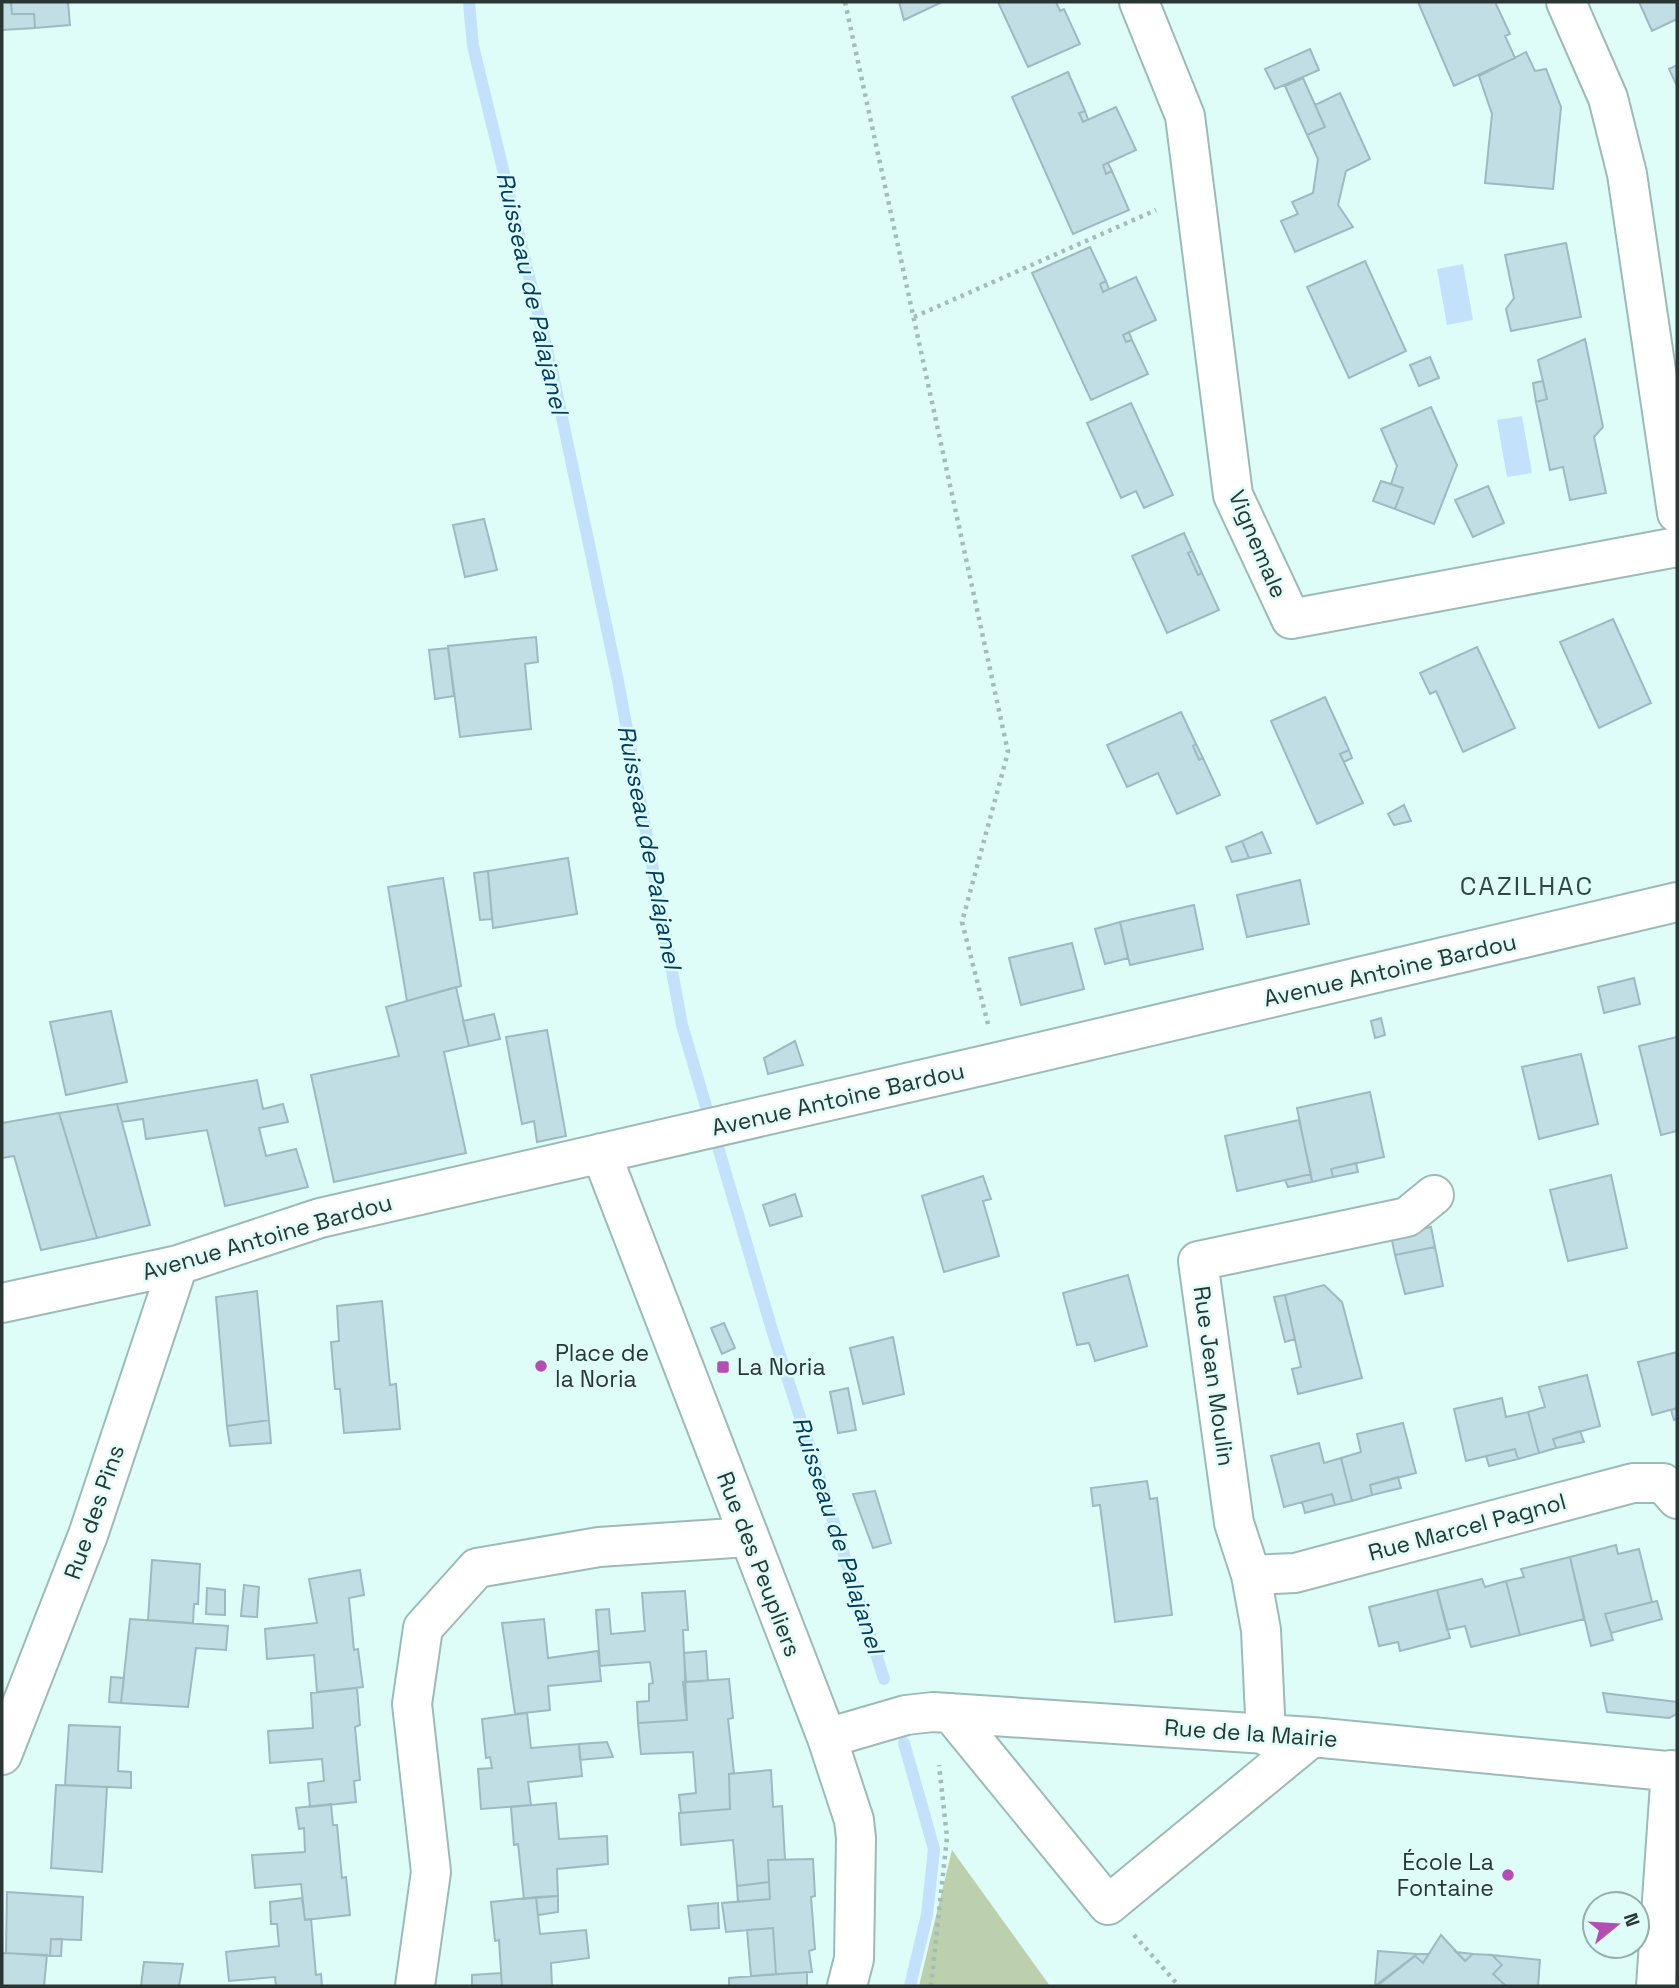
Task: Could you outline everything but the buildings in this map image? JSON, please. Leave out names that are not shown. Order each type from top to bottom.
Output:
[{"type":"street","name":"Vignemale","points":[[1139,2],[1185,116],[1233,495],[1291,619],[1677,547]]},
{"type":"street","points":[[1566,2],[1608,98],[1627,174],[1677,513]]},
{"type":"street","name":"Avenue Antoine Bardou","points":[[2,1303],[178,1265],[320,1217],[998,1062],[1677,902]]},
{"type":"street","name":"Rue des Peupliers","points":[[601,1153],[827,1738],[854,1821],[854,1959],[847,1986]]},
{"type":"street","name":"Rue Jean Moulin","points":[[1266,1736],[1261,1630],[1251,1574],[1234,1523],[1198,1261],[1407,1217],[1434,1195]]},
{"type":"street","name":"Rue des Pins","points":[[2,1755],[88,1535],[178,1265]]},
{"type":"street","name":"Rue Marcel Pagnol","points":[[1251,1574],[1295,1573],[1633,1483],[1663,1483],[1676,1496]]},
{"type":"street","points":[[415,1986],[432,1872],[412,1704],[423,1628],[477,1568],[599,1547],[748,1537]]},
{"type":"street","points":[[942,1713],[1108,1905],[1312,1737]]},
{"type":"street","name":"Rue de la Mairie","points":[[827,1738],[906,1715],[942,1713],[1312,1737],[1674,1771]]},
{"type":"street","points":[[1656,1986],[1674,1771]]},
{"type":"path","points":[[845,2],[1008,752],[962,922],[998,1062]]},
{"type":"path","points":[[914,317],[1196,193]]},
{"type":"path","points":[[931,1986],[947,1837],[942,1713]]},
{"type":"path","points":[[1108,1905],[1179,1986]]},
{"type":"green space","points":[[952,1850],[1050,1986],[919,1986]]},
{"type":"water","points":[[1463,264],[1473,320],[1447,325],[1437,269]]},
{"type":"water","points":[[1522,416],[1532,473],[1507,477],[1497,420]]},
{"type":"waterway","name":"Ruisseau de Palajanel","points":[[469,2],[473,46],[553,375],[618,681],[682,1025],[772,1330],[884,1679]]},
{"type":"waterway","name":"Ruisseau de Palajanel","points":[[904,1743],[934,1849],[927,1915],[910,1986]]},
{"type":"place","name":"Place de la Noria","points":[[541,1366]]},
{"type":"place","name":"La Noria","points":[[723,1367]]},
{"type":"place","name":"École La Fontaine","points":[[1508,1875]]},
{"type":"district","name":"CAZILHAC","points":[[1527,886]]}]
